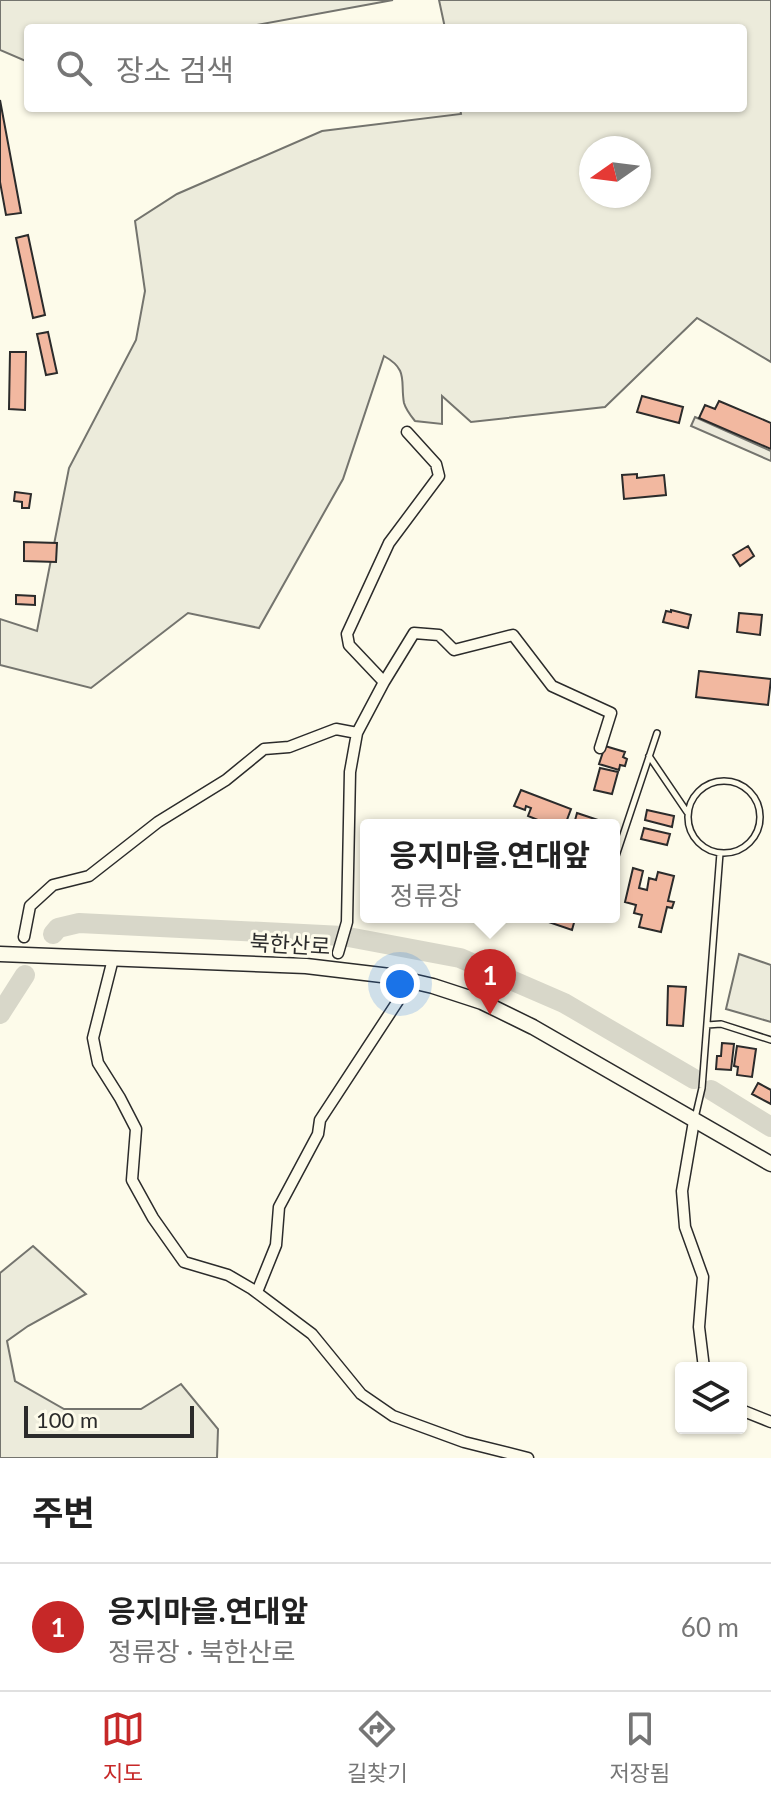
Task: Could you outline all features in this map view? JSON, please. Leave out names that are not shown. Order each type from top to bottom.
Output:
[{"type":"street","points":[[384,682],[349,645],[347,634],[389,543],[439,476],[436,464],[407,432]]},
{"type":"street","points":[[338,953],[347,922],[350,772],[357,733],[414,633],[439,635],[454,650],[513,635],[552,686],[611,713],[600,748]]},
{"type":"street","points":[[24,937],[30,906],[53,885],[89,876],[158,822],[226,780],[264,749],[289,747],[336,729],[357,733]]},
{"type":"street","name":"북한산로","points":[[0,954],[306,966],[358,971],[411,981],[503,1011],[771,1164]]},
{"type":"street","points":[[113,959],[93,1038],[98,1063],[136,1129],[132,1180],[153,1218],[184,1262],[228,1275],[257,1292],[312,1334],[361,1394],[393,1416],[464,1442],[528,1458]]},
{"type":"street","points":[[257,1292],[276,1245],[279,1207],[318,1134],[320,1120],[411,981]]},
{"type":"street","points":[[694,1121],[682,1191],[685,1227],[703,1277],[699,1327],[703,1362]]},
{"type":"street","points":[[747,1412],[771,1422]]},
{"type":"lane","points":[[620,844],[657,733]]},
{"type":"lane","points":[[649,756],[688,813]]},
{"type":"lane","points":[[714,782],[735,782],[753,795],[760,818],[758,830],[743,848],[720,853],[708,849],[697,840],[688,824],[688,813],[696,794],[714,782]]},
{"type":"lane","points":[[694,1121],[702,1088],[720,853]]},
{"type":"lane","points":[[707,1025],[721,1024],[771,1040]]},
{"type":"shaded area","points":[[0,0],[393,0],[262,24],[24,24],[24,60],[0,50]]},
{"type":"shaded area","points":[[439,0],[771,0],[771,362],[697,318],[605,407],[471,422],[442,396],[442,424],[415,421],[404,403],[400,371],[384,356],[343,479],[259,628],[188,613],[91,688],[0,665],[0,619],[37,631],[69,468],[136,340],[145,291],[135,221],[177,194],[322,131],[461,112],[747,112],[747,24],[444,24]]},
{"type":"shaded area","points":[[695,417],[771,451],[771,461],[691,426]]},
{"type":"shaded area","points":[[739,954],[771,965],[771,1022],[726,1009]]},
{"type":"shaded area","points":[[33,1246],[86,1294],[7,1341],[15,1381],[64,1409],[141,1409],[181,1384],[218,1429],[217,1458],[0,1458],[0,1273]]},
{"type":"building","points":[[0,100],[21,213],[6,215],[0,182]]},
{"type":"building","points":[[28,235],[45,315],[33,318],[16,238]]},
{"type":"building","points":[[48,332],[57,373],[46,375],[37,334]]},
{"type":"building","points":[[10,352],[26,352],[25,410],[9,409]]},
{"type":"building","points":[[642,396],[683,407],[679,423],[637,412]]},
{"type":"building","points":[[719,401],[771,423],[771,449],[699,418],[705,405],[715,409]]},
{"type":"building","points":[[637,474],[637,478],[664,475],[666,495],[624,499],[622,475]]},
{"type":"building","points":[[15,492],[31,494],[29,508],[22,508],[22,502],[14,501]]},
{"type":"building","points":[[24,542],[57,543],[56,562],[24,561]]},
{"type":"building","points":[[748,546],[754,556],[740,566],[733,555]]},
{"type":"building","points":[[16,595],[35,596],[35,605],[16,604]]},
{"type":"building","points":[[666,611],[691,615],[688,628],[663,622]]},
{"type":"building","points":[[739,613],[762,615],[760,635],[737,632]]},
{"type":"building","points":[[699,671],[771,679],[768,705],[696,697]]},
{"type":"building","points":[[605,746],[625,752],[625,766],[620,765],[619,770],[599,764]]},
{"type":"building","points":[[600,768],[618,772],[612,794],[594,790]]},
{"type":"building","points":[[521,790],[571,809],[567,819],[535,819],[528,816],[531,808],[526,806],[525,810],[514,806]]},
{"type":"building","points":[[647,810],[674,816],[672,827],[645,820]]},
{"type":"building","points":[[577,813],[595,819],[575,819]]},
{"type":"building","points":[[644,828],[670,834],[667,845],[641,839]]},
{"type":"building","points":[[633,868],[643,871],[639,888],[647,890],[649,878],[656,880],[658,872],[674,876],[668,901],[674,902],[672,908],[667,907],[661,932],[639,927],[642,915],[634,913],[636,905],[625,902]]},
{"type":"building","points":[[552,923],[574,923],[572,930]]},
{"type":"building","points":[[668,986],[686,987],[683,1026],[667,1025]]},
{"type":"building","points":[[722,1043],[734,1044],[731,1070],[716,1069]]},
{"type":"building","points":[[737,1046],[756,1049],[752,1077],[737,1075],[738,1067],[734,1066]]},
{"type":"building","points":[[758,1083],[771,1090],[771,1104],[752,1094]]},
{"type":"waterway","points":[[53,934],[58,928],[79,923],[343,936],[460,958],[564,1003],[694,1079]]},
{"type":"waterway","points":[[0,1014],[25,975]]},
{"type":"waterway","points":[[711,1090],[771,1127]]},
{"type":"place","name":"응지마을.연대앞","points":[[490,1015]]}]
